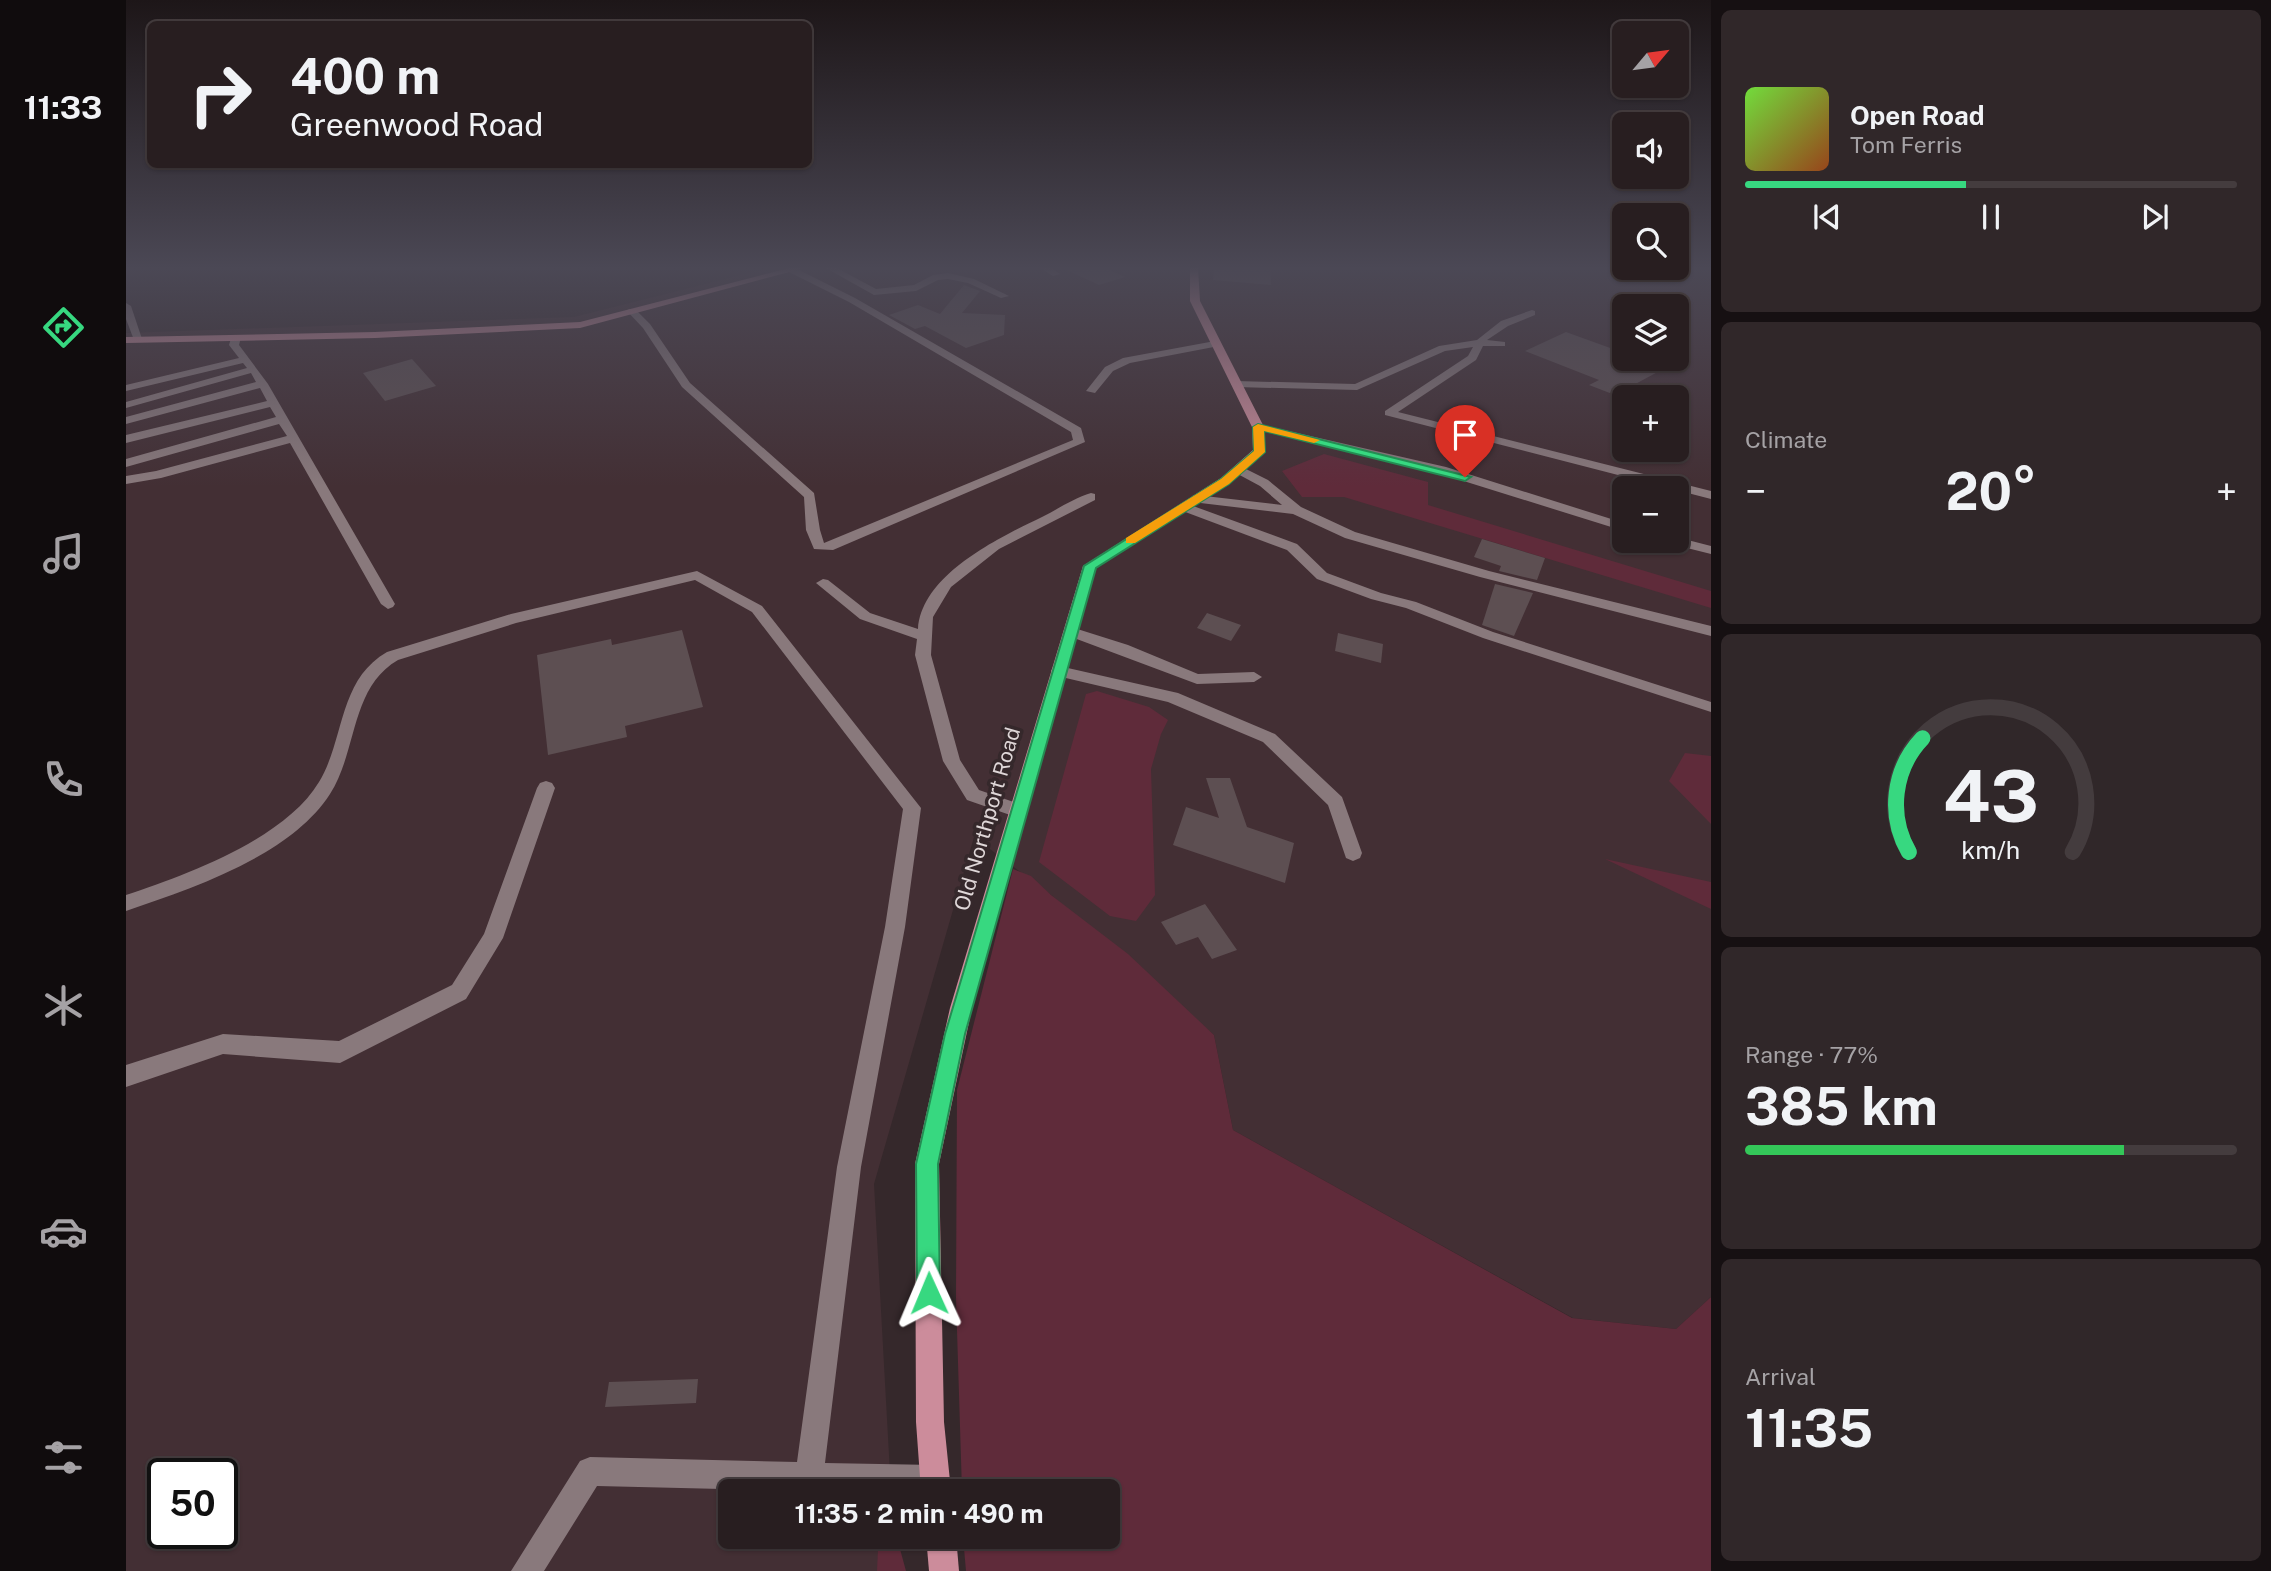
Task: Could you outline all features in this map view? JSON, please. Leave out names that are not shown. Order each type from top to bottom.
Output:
[{"type":"main road","points":[[1213,340],[1258,427]]},
{"type":"main road","name":"Old Northport Road","points":[[935,1479],[930,1422],[927,1164],[961,1008],[1090,566],[1190,503],[1259,452],[1258,427]]},
{"type":"main road","points":[[942,1549],[944,1571]]},
{"type":"street","points":[[235,340],[234,345],[251,364],[284,419],[388,604]]},
{"type":"street","points":[[657,340],[686,385],[810,496],[813,530],[819,546],[828,547],[1079,442],[1077,430],[922,340]]},
{"type":"street","points":[[1480,340],[1472,358],[1388,413],[1711,495]]},
{"type":"street","points":[[1236,384],[1357,387],[1443,348],[1477,343],[1501,344]]},
{"type":"street","points":[[1091,391],[1109,369],[1128,360],[1215,344]]},
{"type":"street","points":[[126,388],[251,364]]},
{"type":"street","points":[[126,405],[251,364]]},
{"type":"street","points":[[126,421],[263,384]]},
{"type":"street","points":[[126,439],[274,403]]},
{"type":"street","points":[[126,463],[284,419]]},
{"type":"street","points":[[1258,427],[1442,470],[1612,523]]},
{"type":"street","points":[[126,480],[157,475],[294,438]]},
{"type":"street","points":[[1238,469],[1264,483],[1296,510],[1350,535],[1485,575],[1711,631]]},
{"type":"street","points":[[1019,811],[973,795],[952,761],[923,655],[926,617],[946,584],[994,546],[1091,497]]},
{"type":"street","points":[[1190,503],[1296,510]]},
{"type":"street","points":[[1190,503],[1292,547],[1322,576],[1376,596],[1411,605],[1489,635],[1708,707]]},
{"type":"street","points":[[1689,544],[1711,550]]},
{"type":"street","points":[[126,903],[214,869],[298,818],[323,792],[337,766],[365,678],[378,665],[402,652],[500,620],[697,575],[757,609],[912,808],[895,927],[849,1167],[809,1476]]},
{"type":"street","points":[[823,583],[865,617],[924,636]]},
{"type":"street","points":[[1071,632],[1124,649],[1197,679],[1254,677]]},
{"type":"street","points":[[1059,671],[1172,697],[1269,738],[1336,802],[1353,853]]},
{"type":"street","points":[[126,1076],[223,1044],[340,1052],[459,992],[494,938],[546,788]]},
{"type":"street","points":[[526,1571],[590,1471],[851,1479]]},
{"type":"shaded area","points":[[126,340],[1612,340],[1612,371],[1689,371],[1689,340],[1711,340],[1711,1297],[1676,1329],[1573,1318],[1233,1130],[1214,1035],[1051,895],[974,837],[874,1184],[890,1479],[718,1479],[718,1549],[894,1549],[895,1571],[126,1571]]},
{"type":"shaded area","points":[[1324,454],[1428,482],[1428,505],[1711,591],[1711,608],[1344,497],[1302,497],[1282,471]]},
{"type":"shaded area","points":[[1097,691],[1149,707],[1168,720],[1151,769],[1155,895],[1136,921],[1110,916],[1039,862],[1086,694]]},
{"type":"shaded area","points":[[1685,753],[1711,756],[1711,824],[1669,781]]},
{"type":"shaded area","points":[[1605,859],[1711,882],[1711,909]]},
{"type":"shaded area","points":[[1013,869],[1031,876],[1051,895],[1128,954],[1214,1035],[1233,1130],[1572,1318],[1676,1329],[1711,1297],[1711,1571],[966,1571],[964,1549],[1120,1549],[1120,1479],[962,1479],[956,1298],[957,1090]]},
{"type":"shaded area","points":[[900,1549],[906,1571],[877,1571],[878,1550]]},
{"type":"building","points":[[952,340],[988,340],[966,348]]},
{"type":"building","points":[[1548,340],[1589,340],[1612,349],[1612,371],[1659,371],[1634,385],[1612,385],[1612,394],[1589,385],[1599,380],[1525,351]]},
{"type":"building","points":[[412,359],[436,386],[385,401],[363,373]]},
{"type":"building","points":[[1482,539],[1545,558],[1537,580],[1499,571],[1501,566],[1474,557]]},
{"type":"building","points":[[1495,584],[1533,593],[1514,636],[1482,625]]},
{"type":"building","points":[[1207,613],[1241,625],[1231,641],[1197,628]]},
{"type":"building","points":[[682,630],[703,707],[625,726],[627,737],[548,755],[537,655],[611,639],[612,645]]},
{"type":"building","points":[[1338,633],[1383,644],[1381,663],[1335,651]]},
{"type":"building","points":[[1206,778],[1230,778],[1247,827],[1294,843],[1285,883],[1173,845],[1186,807],[1219,818]]},
{"type":"building","points":[[1205,904],[1237,950],[1212,959],[1198,937],[1176,945],[1161,922]]},
{"type":"building","points":[[698,1379],[696,1403],[605,1407],[609,1382]]},
{"type":"slow traffic","points":[[1131,540],[1225,481],[1259,452],[1258,427],[1314,440]]},
{"type":"route","points":[[929,1293],[927,1164],[955,1034],[1090,566],[1225,481],[1259,452],[1258,427],[1465,477]]}]
